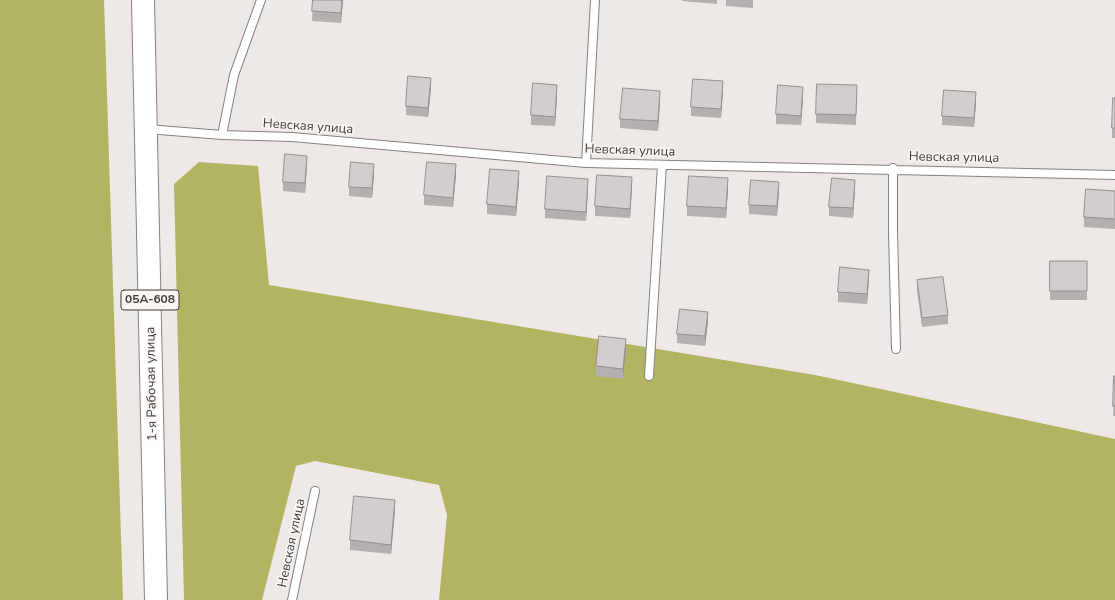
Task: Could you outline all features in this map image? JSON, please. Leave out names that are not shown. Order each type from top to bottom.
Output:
[{"type":"main road","name":"1-я Рабочая улица","points":[[144,0],[156,600]]},
{"type":"lane","points":[[222,134],[234,75],[261,0]]},
{"type":"lane","points":[[586,162],[595,0]]},
{"type":"lane","name":"Невская улица","points":[[146,129],[292,137],[586,162],[662,165],[894,168],[1115,174]]},
{"type":"lane","points":[[649,376],[662,165]]},
{"type":"lane","points":[[894,168],[893,233],[896,349]]},
{"type":"lane","name":"Невская улица","points":[[292,600],[315,491]]},
{"type":"green space","points":[[0,0],[104,0],[123,600],[0,600]]},
{"type":"green space","points":[[199,162],[258,166],[269,285],[815,375],[1115,439],[1115,600],[439,600],[447,515],[439,485],[315,461],[296,466],[262,600],[184,600],[174,184]]},
{"type":"building","points":[[313,0],[342,0],[341,13],[312,11]]},
{"type":"building","points":[[408,76],[431,78],[428,108],[406,106]]},
{"type":"building","points":[[693,79],[723,81],[721,109],[691,107]]},
{"type":"building","points":[[533,83],[557,85],[555,117],[531,115]]},
{"type":"building","points":[[817,84],[857,85],[856,115],[816,114]]},
{"type":"building","points":[[778,85],[803,87],[801,116],[776,114]]},
{"type":"building","points":[[623,88],[660,91],[658,121],[620,119]]},
{"type":"building","points":[[944,90],[976,92],[974,118],[942,116]]},
{"type":"building","points":[[1113,98],[1115,98],[1115,128],[1112,128]]},
{"type":"building","points":[[285,154],[307,156],[305,183],[283,182]]},
{"type":"building","points":[[351,162],[374,164],[372,188],[349,187]]},
{"type":"building","points":[[427,162],[456,164],[453,198],[424,195]]},
{"type":"building","points":[[490,169],[519,171],[516,207],[487,204]]},
{"type":"building","points":[[597,175],[632,177],[630,209],[595,206]]},
{"type":"building","points":[[547,176],[588,179],[586,212],[545,209]]},
{"type":"building","points":[[689,176],[728,178],[726,208],[687,206]]},
{"type":"building","points":[[832,178],[855,180],[853,208],[829,207]]},
{"type":"building","points":[[751,180],[779,182],[777,206],[749,205]]},
{"type":"building","points":[[1086,189],[1115,191],[1115,219],[1084,217]]},
{"type":"building","points":[[1050,261],[1087,261],[1087,291],[1050,291]]},
{"type":"building","points":[[840,267],[869,270],[867,294],[838,292]]},
{"type":"building","points":[[943,277],[948,315],[922,318],[917,280]]},
{"type":"building","points":[[680,309],[708,312],[705,336],[677,334]]},
{"type":"building","points":[[599,336],[626,339],[623,369],[596,366]]},
{"type":"building","points":[[1114,376],[1115,406],[1113,406]]},
{"type":"building","points":[[354,496],[395,500],[391,545],[350,540]]}]
